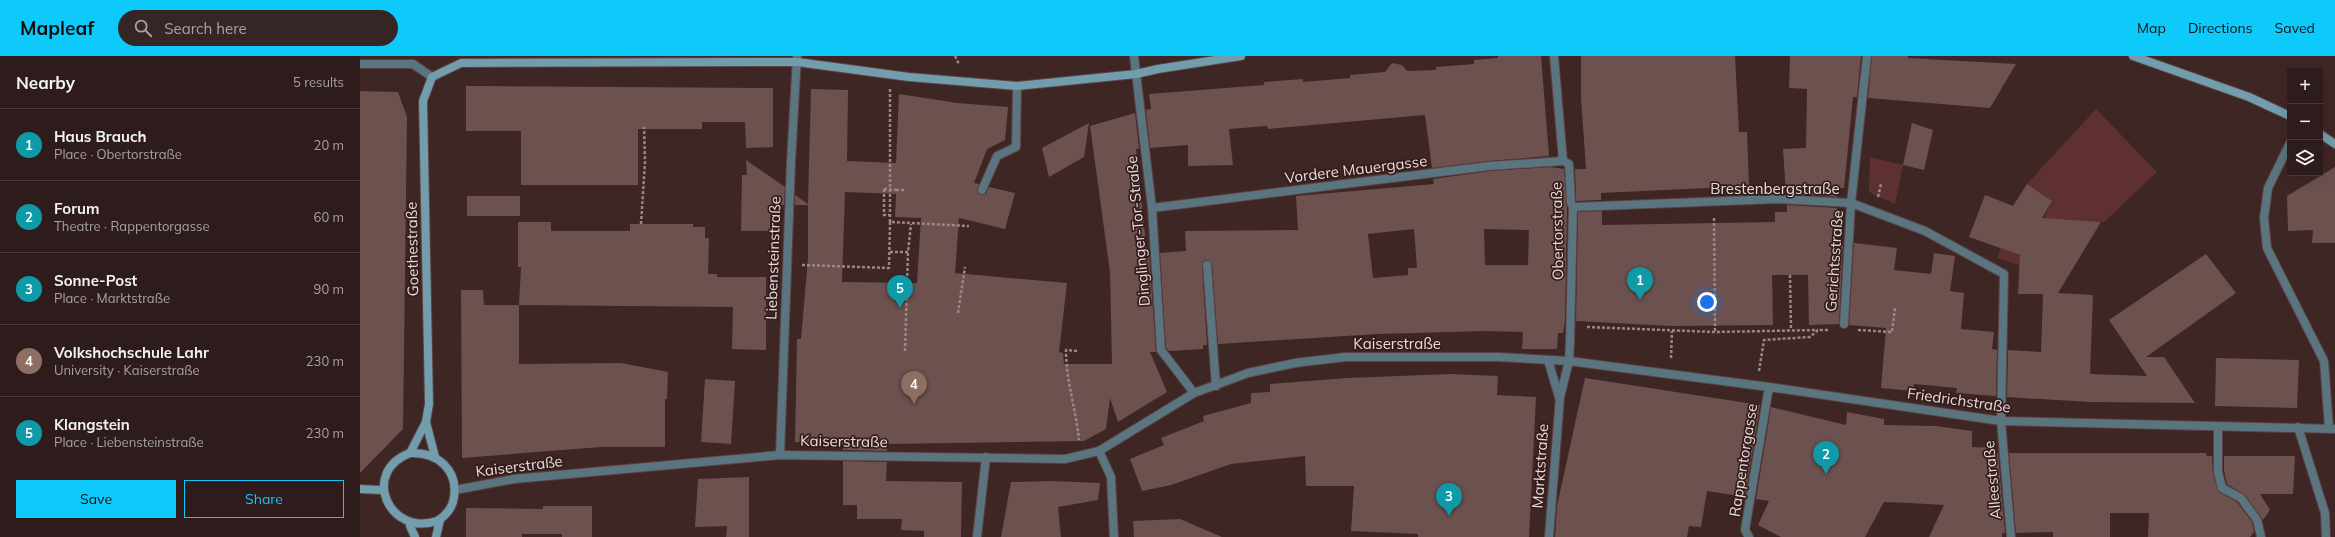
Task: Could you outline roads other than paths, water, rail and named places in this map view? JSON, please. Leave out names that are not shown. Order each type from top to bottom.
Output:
[{"type":"street","name":"Dinglinger-Tor-Straße","points":[[1134,56],[1152,208],[1161,350],[1194,394]]},
{"type":"street","points":[[360,64],[413,60],[432,77],[461,63],[797,59],[890,75],[1017,86],[1136,74],[1158,69],[1241,56]]},
{"type":"street","name":"Obertorstraße","points":[[1554,56],[1563,160],[1569,164],[1571,204],[1573,207],[1569,361]]},
{"type":"street","name":"Gerichtsstraße","points":[[1844,327],[1851,203],[1867,56]]},
{"type":"street","points":[[2133,56],[2249,98],[2287,115]]},
{"type":"street","name":"Liebensteinstraße","points":[[780,455],[797,59]]},
{"type":"street","name":"Goethestraße","points":[[410,453],[426,422],[429,404],[423,101],[432,77]]},
{"type":"street","points":[[982,190],[997,156],[1016,147],[1017,86]]},
{"type":"street","points":[[2323,136],[2335,144]]},
{"type":"street","points":[[2287,149],[2268,188],[2264,218],[2267,248],[2274,267],[2324,361],[2332,428]]},
{"type":"street","name":"Vordere Mauergasse","points":[[1152,208],[1503,165],[1563,160]]},
{"type":"street","name":"Brestenbergstraße","points":[[1573,207],[1777,199],[1851,203],[1925,232],[2004,274],[2002,421]]},
{"type":"street","points":[[1207,265],[1216,386]]},
{"type":"street","name":"Kaiserstraße","points":[[455,490],[514,479],[780,455],[1079,457],[1099,451],[1194,394],[1248,373],[1295,363],[1345,357],[1498,357],[1582,363]]},
{"type":"street","name":"Marktstraße","points":[[1548,360],[1560,397]]},
{"type":"street","name":"Marktstraße","points":[[1549,537],[1560,397],[1569,361]]},
{"type":"street","name":"Friedrichstraße","points":[[1582,363],[1757,385],[2002,421],[2218,427],[2332,428]]},
{"type":"street","name":"Rappentorgasse","points":[[1749,537],[1745,530],[1769,387]]},
{"type":"street","name":"Alleestraße","points":[[2002,421],[2011,537]]},
{"type":"street","name":"Goethestraße","points":[[426,422],[435,456]]},
{"type":"street","points":[[2218,427],[2218,472],[2222,488],[2241,498],[2257,520],[2261,537]]},
{"type":"street","points":[[2298,427],[2325,512],[2326,537]]},
{"type":"street","points":[[1099,451],[1111,477],[1114,537]]},
{"type":"street","points":[[436,537],[440,520],[451,506],[455,490],[450,470],[435,456],[423,453],[410,453],[392,462],[386,470],[380,490],[383,502],[389,513],[398,521],[410,526],[430,525],[440,520]]},
{"type":"street","points":[[977,537],[986,457]]},
{"type":"street","points":[[360,489],[380,490]]},
{"type":"street","points":[[410,526],[415,537]]},
{"type":"place","name":"Haus Brauch","points":[[1640,300]]},
{"type":"place","name":"Klangstein","points":[[900,308]]},
{"type":"place","name":"Volkshochschule Lahr","points":[[914,404]]},
{"type":"place","name":"Forum","points":[[1826,474]]},
{"type":"place","name":"Sonne-Post","points":[[1449,516]]}]
